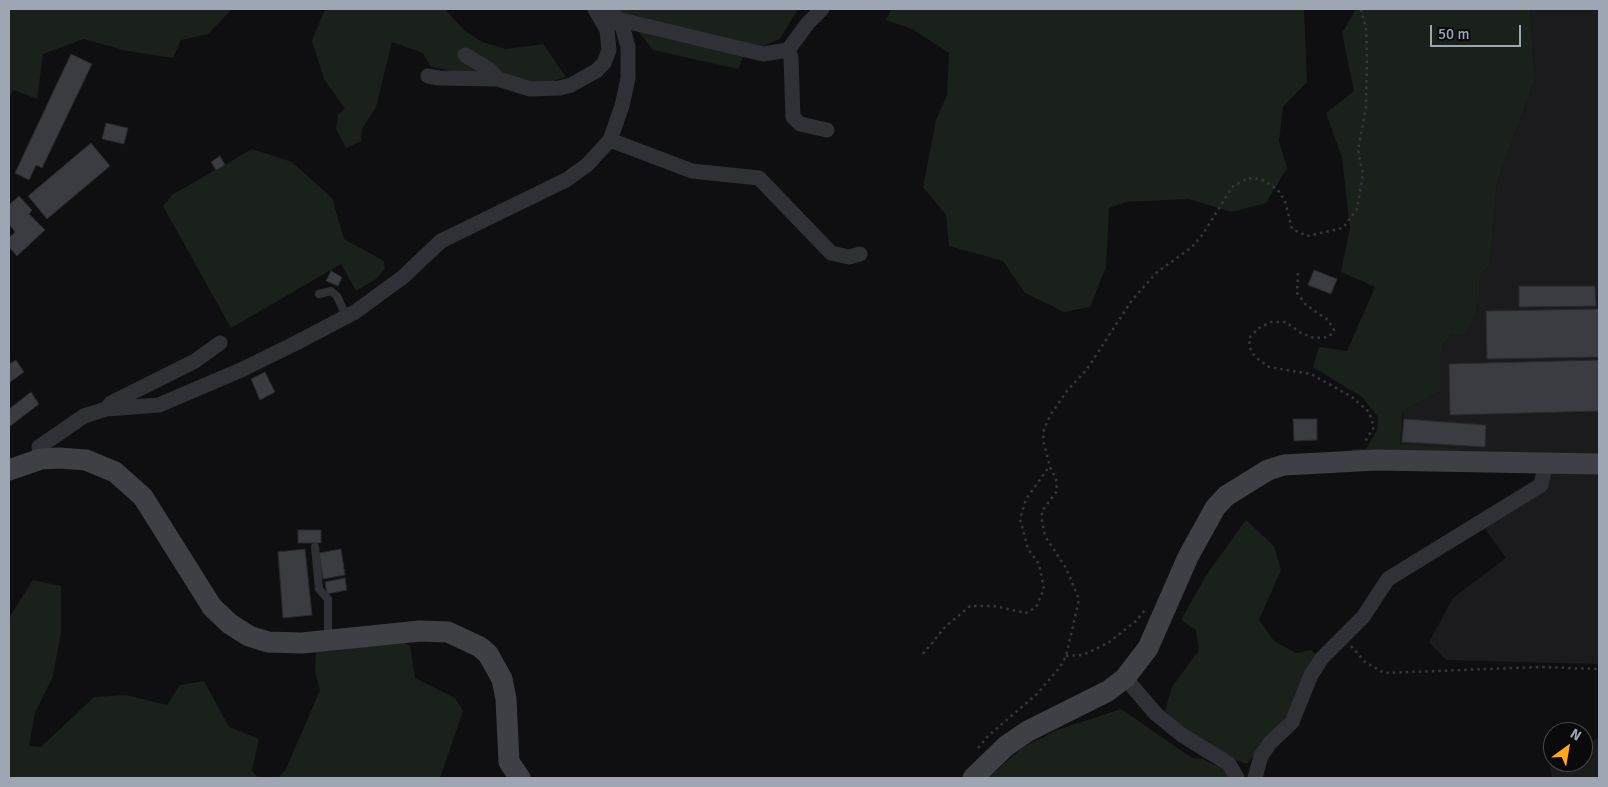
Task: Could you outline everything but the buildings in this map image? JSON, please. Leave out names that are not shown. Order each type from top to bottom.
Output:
[{"type":"street","points":[[428,76],[439,78],[498,79],[530,89],[545,90],[571,86],[596,71],[607,58],[609,38],[595,9]]},
{"type":"street","points":[[614,14],[754,53],[788,50],[808,23],[822,9]]},
{"type":"street","points":[[41,459],[39,446],[84,416],[106,409],[159,405],[241,370],[346,316],[403,277],[441,241],[566,180],[587,165],[610,140],[622,106],[630,63],[628,47],[614,14]]},
{"type":"street","points":[[788,50],[791,58],[793,117],[800,124],[827,130]]},
{"type":"street","points":[[465,55],[490,70],[498,79]]},
{"type":"street","points":[[610,140],[692,171],[759,178],[831,253],[848,257],[860,254]]},
{"type":"street","points":[[106,409],[111,403],[195,361],[220,343]]},
{"type":"street","points":[[9,470],[41,459],[86,460],[115,472],[143,497],[212,606],[230,624],[249,636],[268,642],[328,640],[420,631],[448,632],[480,647],[488,654],[502,679],[506,699],[509,762],[520,778]]},
{"type":"street","points":[[973,778],[1006,746],[1028,732],[1108,690],[1125,678],[1148,648],[1188,557],[1215,508],[1226,496],[1268,470],[1284,465],[1376,460],[1599,464]]},
{"type":"street","points":[[1254,778],[1261,756],[1270,743],[1292,722],[1311,676],[1322,658],[1363,617],[1388,579],[1541,485],[1546,463]]},
{"type":"street","points":[[1125,678],[1156,714],[1182,736],[1229,764],[1237,778]]},
{"type":"lane","points":[[319,294],[330,291],[337,296],[346,316]]},
{"type":"lane","points":[[315,547],[319,588],[328,599],[328,640]]},
{"type":"path","points":[[978,749],[988,736],[1038,693],[1066,656],[1079,599],[1066,568],[1045,536],[1042,511],[1057,491],[1056,479],[1050,467],[1043,440],[1044,429],[1051,414],[1066,391],[1088,369],[1132,300],[1156,273],[1197,241],[1232,187],[1248,178],[1262,179],[1278,189],[1284,201],[1292,229],[1307,236],[1343,228],[1357,209],[1363,174],[1358,151],[1366,108],[1366,28],[1361,9]]},
{"type":"path","points":[[1298,273],[1297,293],[1306,305],[1328,320],[1334,330],[1329,337],[1314,338],[1299,332],[1286,322],[1271,322],[1259,328],[1249,338],[1250,348],[1255,357],[1269,367],[1311,374],[1352,397],[1369,412],[1374,427],[1365,443],[1356,444]]},
{"type":"path","points":[[923,654],[945,627],[970,606],[994,606],[1026,613],[1036,607],[1044,589],[1039,564],[1028,549],[1020,519],[1026,499],[1043,473],[1050,467]]},
{"type":"path","points":[[1066,656],[1083,655],[1108,643],[1136,621],[1151,603]]},
{"type":"path","points":[[1343,638],[1365,662],[1384,673],[1540,667],[1599,669]]},
{"type":"shaded area","points":[[9,9],[232,9],[208,34],[181,40],[173,58],[127,51],[84,39],[43,54],[37,99],[14,90],[9,96]]},
{"type":"shaded area","points":[[325,9],[445,9],[464,30],[482,42],[506,49],[543,44],[566,77],[542,84],[493,79],[431,67],[423,53],[392,42],[376,107],[362,129],[361,141],[346,148],[336,129],[338,114],[345,109],[324,79],[312,41]]},
{"type":"shaded area","points":[[617,9],[798,9],[780,39],[745,53],[738,69],[653,50],[630,21]]},
{"type":"shaded area","points":[[892,9],[1304,9],[1307,82],[1283,107],[1279,141],[1287,168],[1266,203],[1232,212],[1189,199],[1126,202],[1109,208],[1106,267],[1090,307],[1064,312],[1025,293],[1003,261],[949,246],[946,215],[923,187],[936,120],[947,95],[949,53],[912,29],[886,20]]},
{"type":"shaded area","points":[[1356,9],[1530,9],[1535,80],[1497,182],[1490,265],[1480,276],[1479,297],[1475,315],[1464,335],[1452,334],[1443,344],[1440,358],[1440,391],[1404,410],[1402,418],[1400,444],[1460,449],[1463,455],[1349,454],[1352,449],[1366,449],[1377,430],[1378,417],[1362,397],[1313,367],[1319,347],[1347,351],[1375,287],[1341,272],[1350,228],[1342,158],[1326,113],[1354,91],[1342,33]]},
{"type":"shaded area","points":[[1530,9],[1599,9],[1599,664],[1446,660],[1429,642],[1453,598],[1506,558],[1484,527],[1546,486],[1544,456],[1463,455],[1400,444],[1404,410],[1439,391],[1440,358],[1443,344],[1452,334],[1464,334],[1475,315],[1479,297],[1480,276],[1490,265],[1497,182],[1535,80]]},
{"type":"shaded area","points":[[252,149],[292,162],[332,198],[344,239],[384,261],[385,269],[376,279],[356,291],[341,264],[231,328],[163,206],[172,195]]},
{"type":"shaded area","points":[[1246,520],[1274,546],[1281,570],[1259,620],[1274,641],[1296,653],[1311,650],[1319,658],[1295,707],[1268,736],[1247,764],[1234,759],[1188,732],[1165,711],[1172,687],[1199,650],[1196,630],[1181,620],[1207,574]]},
{"type":"shaded area","points":[[33,580],[61,586],[61,632],[53,676],[35,713],[29,746],[41,747],[94,697],[126,695],[167,705],[180,685],[204,681],[229,727],[259,739],[252,770],[258,778],[9,778],[9,618]]},
{"type":"shaded area","points":[[402,642],[410,646],[415,678],[455,698],[463,711],[440,778],[278,778],[286,769],[320,690],[315,672],[316,652]]},
{"type":"shaded area","points":[[1121,709],[1192,758],[1203,759],[1225,770],[1230,778],[988,778],[1022,748],[1057,730]]},
{"type":"shaded area","points":[[1599,739],[1599,778],[1552,778],[1551,772],[1593,772],[1593,740]]}]
